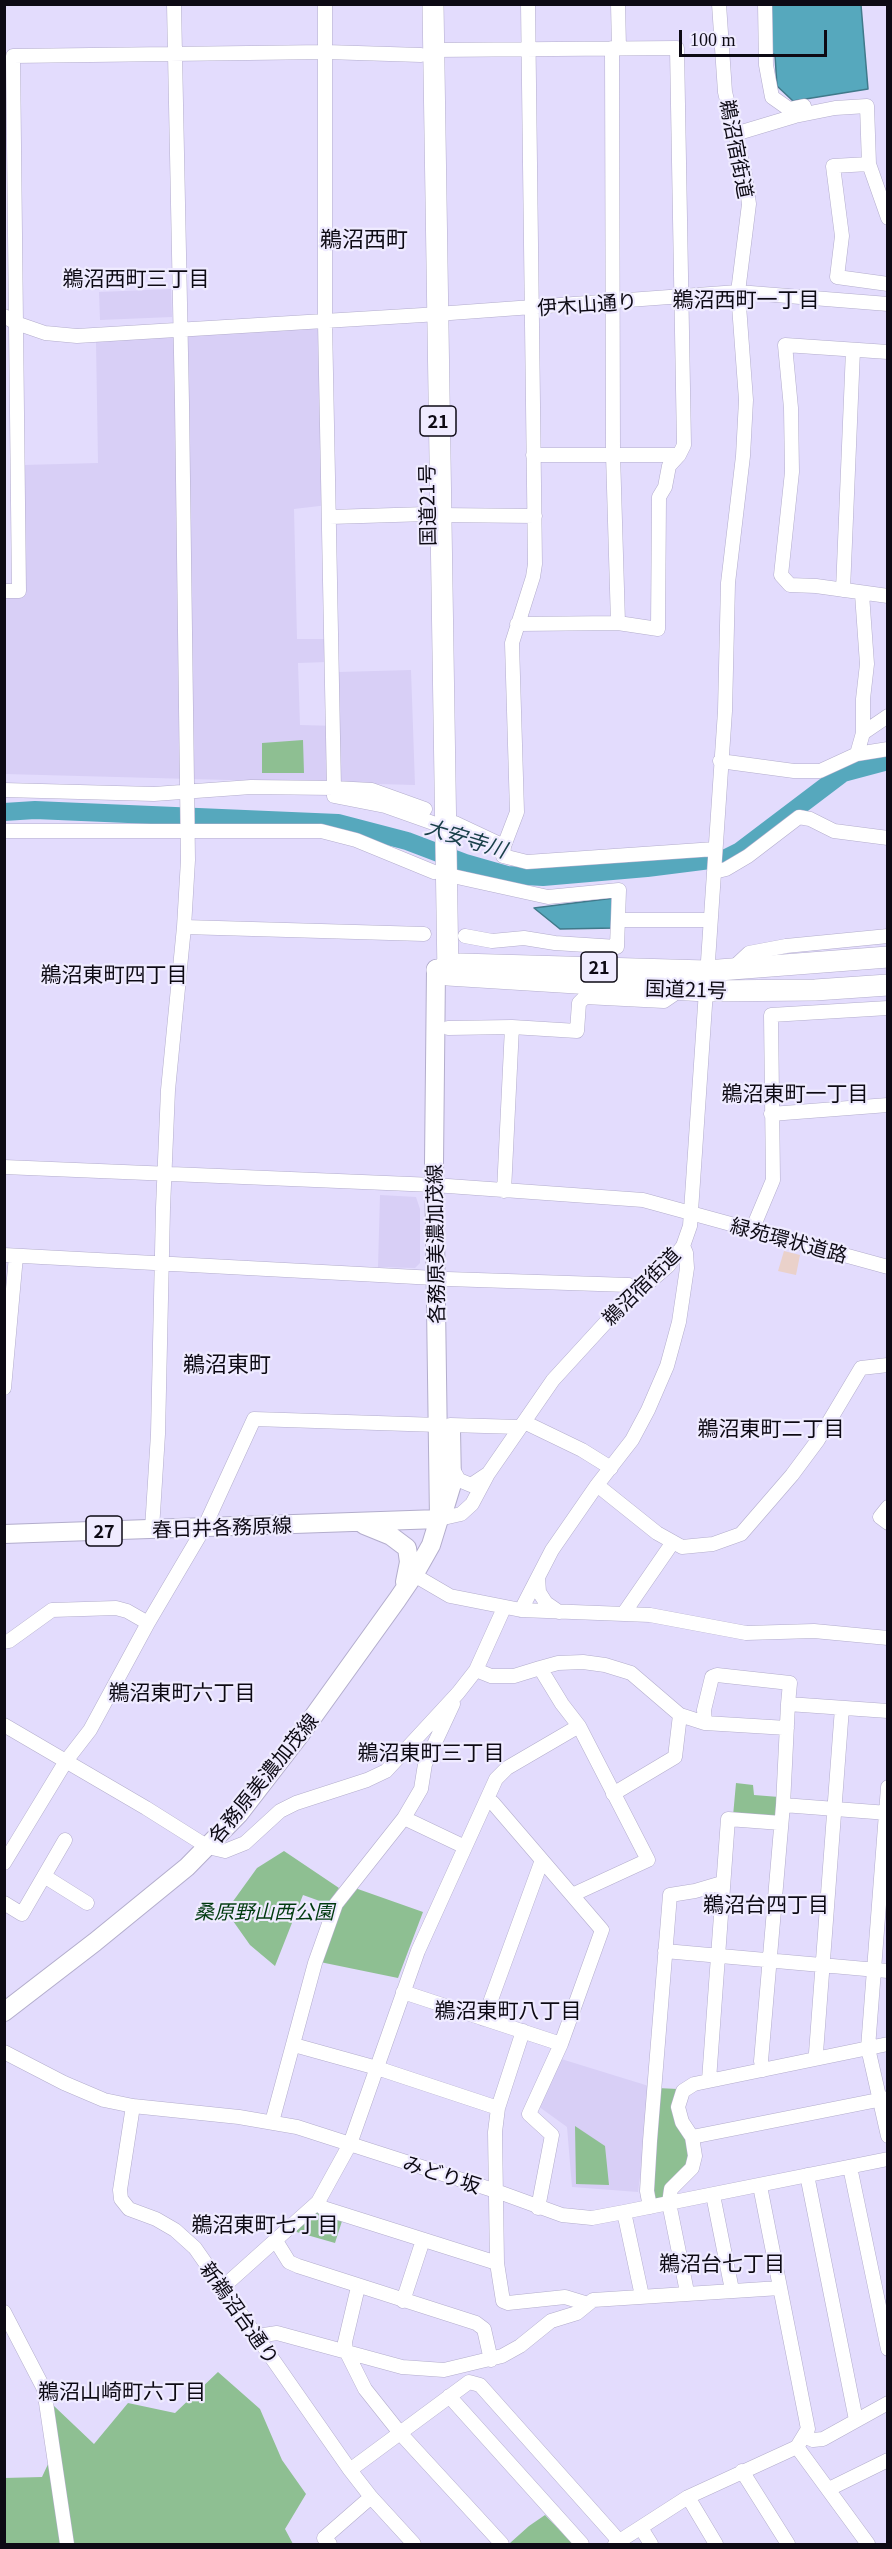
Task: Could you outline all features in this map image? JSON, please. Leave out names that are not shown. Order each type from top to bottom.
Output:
[{"type":"highway","name":"国道21号","points":[[420,4],[427,52]]},
{"type":"highway","name":"国道21号","points":[[433,4],[427,52],[429,315],[444,970]]},
{"type":"highway","points":[[442,873],[453,899],[457,938],[461,947],[469,954],[492,963]]},
{"type":"highway","name":"国道21号","points":[[444,970],[680,990],[733,968],[888,957]]},
{"type":"highway","name":"国道21号","points":[[444,970],[492,963],[815,990],[888,986]]},
{"type":"main road","name":"各務原美濃加茂線","points":[[440,1185],[448,1028],[444,970]]},
{"type":"main road","name":"各務原美濃加茂線","points":[[439,1519],[445,1425],[440,1185],[444,970]]},
{"type":"main road","name":"各務原美濃加茂線","points":[[4,2012],[95,1942],[208,1847],[239,1814],[293,1744],[397,1600],[431,1545],[452,1484],[452,1468],[445,1425]]},
{"type":"main road","name":"春日井各務原線","points":[[4,1534],[439,1519]]},
{"type":"main road","points":[[359,1523],[391,1536],[407,1548],[408,1573],[397,1600]]},
{"type":"street","points":[[152,1529],[158,1434],[164,1173],[169,1068],[184,927],[188,828],[174,4]]},
{"type":"street","points":[[325,4],[325,322],[334,788]]},
{"type":"street","points":[[503,851],[517,812],[512,643],[533,577],[535,516],[528,4]]},
{"type":"street","points":[[618,4],[615,48],[612,302],[613,454],[618,623]]},
{"type":"street","name":"鵜沼宿街道","points":[[439,1519],[464,1512],[472,1504],[488,1474],[553,1380],[589,1338],[668,1266],[683,1246],[690,1226],[724,711],[728,583],[743,456],[746,400],[738,292],[749,204],[746,175],[725,92],[719,4]]},
{"type":"street","points":[[765,4],[766,65],[772,97],[789,109],[856,100],[857,107]]},
{"type":"street","points":[[4,591],[19,591],[11,523],[10,319],[13,56],[677,48],[684,445],[669,466],[665,487],[659,497],[658,629],[618,623],[517,624]]},
{"type":"street","points":[[735,134],[795,116],[835,108],[867,106],[869,164],[888,218]]},
{"type":"street","points":[[869,164],[833,166],[842,236],[837,277],[888,284]]},
{"type":"street","name":"伊木山通り","points":[[10,319],[45,333],[77,336],[325,322],[738,292],[888,304]]},
{"type":"street","points":[[888,352],[785,345],[791,408],[792,472],[781,575],[790,585],[888,596]]},
{"type":"street","points":[[843,590],[853,350]]},
{"type":"street","points":[[533,455],[679,455]]},
{"type":"street","points":[[330,517],[433,514],[535,516]]},
{"type":"street","points":[[857,754],[863,733],[863,699],[867,664],[862,594]]},
{"type":"street","points":[[863,733],[888,716]]},
{"type":"street","points":[[720,761],[794,771],[820,771],[857,754],[888,749]]},
{"type":"street","points":[[4,790],[154,794],[188,794],[207,790],[251,787],[372,790],[439,826]]},
{"type":"street","points":[[207,790],[217,795],[325,795],[354,799],[385,806],[527,862],[715,851]]},
{"type":"street","points":[[714,870],[726,869],[748,856],[799,817],[810,819],[834,831],[888,838]]},
{"type":"street","points":[[4,831],[188,828],[321,831],[357,840],[442,873],[548,897],[619,890],[617,947],[555,944],[524,938],[492,942],[465,936]]},
{"type":"street","points":[[618,920],[710,920]]},
{"type":"street","points":[[184,927],[424,934]]},
{"type":"street","points":[[733,968],[749,953],[786,946],[888,936]]},
{"type":"street","points":[[448,1028],[512,1027],[577,1031],[579,1004],[585,997],[664,1001],[680,990]]},
{"type":"street","points":[[815,990],[817,1012]]},
{"type":"street","points":[[752,1230],[773,1180],[771,1015],[888,1008]]},
{"type":"street","points":[[504,1191],[512,1027]]},
{"type":"street","points":[[771,1114],[888,1105]]},
{"type":"street","name":"緑苑環状道路","points":[[4,1167],[440,1185],[643,1200],[690,1215],[888,1267]]},
{"type":"street","points":[[521,1610],[552,1550],[597,1485],[632,1440],[667,1366],[679,1322],[687,1268],[687,1253],[683,1246]]},
{"type":"street","points":[[4,1388],[10,1255],[441,1279],[629,1285],[639,1290]]},
{"type":"street","points":[[597,1485],[616,1503],[682,1547],[713,1544],[741,1534],[792,1475],[818,1440],[861,1368],[888,1365]]},
{"type":"street","points":[[4,1863],[66,1761],[90,1730],[148,1623],[204,1528],[254,1419],[445,1425],[522,1424],[582,1450],[611,1468]]},
{"type":"street","points":[[452,1468],[459,1480],[471,1485],[476,1484],[488,1474]]},
{"type":"street","points":[[888,1507],[880,1517],[888,1523]]},
{"type":"street","points":[[624,1613],[673,1542]]},
{"type":"street","points":[[414,1575],[450,1596],[504,1608],[624,1613],[746,1633],[814,1631],[888,1638]]},
{"type":"street","points":[[537,1578],[539,1592],[546,1603],[559,1612]]},
{"type":"street","points":[[4,1642],[9,1641],[52,1610],[116,1608],[128,1611],[148,1623]]},
{"type":"street","points":[[272,2122],[315,1963],[336,1904],[404,1818],[421,1789],[425,1764],[436,1726],[476,1670],[504,1608]]},
{"type":"street","points":[[476,1670],[491,1676],[514,1676],[558,1663],[605,1665],[631,1673],[690,1720],[705,1724],[787,1728]]},
{"type":"street","points":[[540,1668],[562,1704],[579,1726],[648,1860],[572,1894]]},
{"type":"street","points":[[705,1724],[704,1710],[712,1677],[717,1675],[790,1683],[783,1805],[761,2061],[763,2070]]},
{"type":"street","points":[[788,1704],[888,1711]]},
{"type":"street","points":[[818,2058],[816,2053],[842,1708]]},
{"type":"street","points":[[614,1794],[675,1757],[680,1714]]},
{"type":"street","points":[[4,1725],[208,1847],[225,1851],[244,1843],[280,1811],[296,1803],[386,1772],[408,1747],[436,1726]]},
{"type":"street","points":[[222,2288],[318,2202],[350,2144],[418,1951],[496,1779],[507,1768],[579,1726]]},
{"type":"street","points":[[408,1747],[424,1752],[425,1764]]},
{"type":"street","points":[[888,1787],[881,1970],[867,2048],[883,2099],[888,2136]]},
{"type":"street","points":[[487,1802],[493,1803],[602,1930],[561,2044],[529,2114],[552,2135],[538,2208]]},
{"type":"street","points":[[783,1805],[886,1813]]},
{"type":"street","points":[[404,1818],[465,1847]]},
{"type":"street","points":[[709,2080],[728,1820],[781,1823]]},
{"type":"street","points":[[4,1903],[22,1914],[65,1840]]},
{"type":"street","points":[[484,2019],[542,1860]]},
{"type":"street","points":[[44,1876],[87,1903]]},
{"type":"street","points":[[650,2207],[647,2191],[670,1895],[695,1892],[722,1883]]},
{"type":"street","points":[[665,1951],[881,1970]]},
{"type":"street","points":[[403,1992],[561,2044]]},
{"type":"street","points":[[523,2031],[498,2108],[494,2153],[497,2263],[503,2301],[508,2303],[565,2297],[588,2304]]},
{"type":"street","points":[[687,2292],[669,2203],[671,2189],[692,2168],[695,2156],[692,2137],[682,2122],[678,2107],[683,2091],[694,2084],[709,2080],[888,2044]]},
{"type":"street","points":[[294,2045],[377,2068],[498,2108]]},
{"type":"street","name":"みどり坂","points":[[4,2052],[83,2092],[104,2100],[133,2106],[297,2127],[496,2191],[562,2215],[592,2218],[888,2159]]},
{"type":"street","points":[[692,2137],[883,2099]]},
{"type":"street","name":"新鵜沼台通り","points":[[133,2106],[120,2190],[121,2199],[129,2209],[156,2219],[175,2230],[195,2248],[371,2498]]},
{"type":"street","points":[[850,2167],[888,2349]]},
{"type":"street","points":[[807,2175],[856,2420]]},
{"type":"street","points":[[760,2186],[807,2420],[808,2429],[801,2442]]},
{"type":"street","points":[[713,2195],[732,2290]]},
{"type":"street","points":[[318,2202],[323,2208],[497,2263]]},
{"type":"street","points":[[624,2212],[642,2296]]},
{"type":"street","points":[[403,2301],[423,2240]]},
{"type":"street","points":[[276,2241],[289,2262],[358,2287],[476,2323],[484,2329],[491,2360]]},
{"type":"street","points":[[358,2287],[345,2342],[346,2352],[365,2389],[400,2433],[502,2544]]},
{"type":"street","points":[[257,2336],[276,2333],[402,2367],[444,2370],[491,2360],[520,2346],[551,2321],[577,2313],[592,2300],[687,2292],[780,2288]]},
{"type":"street","points":[[4,2312],[44,2389],[67,2544]]},
{"type":"street","points":[[350,2470],[469,2382],[480,2385],[617,2543],[688,2497],[801,2442],[823,2439],[888,2403]]},
{"type":"street","points":[[449,2396],[582,2544]]},
{"type":"street","points":[[801,2442],[829,2489],[868,2544]]},
{"type":"street","points":[[829,2489],[887,2462]]},
{"type":"street","points":[[742,2471],[788,2544]]},
{"type":"street","points":[[688,2497],[716,2544]]},
{"type":"street","points":[[330,2544],[324,2538],[371,2498],[414,2544]]},
{"type":"street","points":[[641,2528],[651,2544]]},
{"type":"shaded area","points":[[171,289],[172,317],[100,320],[99,292]]},
{"type":"shaded area","points":[[321,326],[328,505],[294,509],[297,639],[329,639],[328,662],[298,663],[300,725],[338,726],[339,672],[411,670],[415,785],[5,774],[5,598],[23,596],[23,465],[98,463],[96,342]]},
{"type":"shaded area","points":[[380,1195],[416,1197],[420,1209],[420,1263],[415,1268],[378,1267]]},
{"type":"shaded area","points":[[784,1251],[800,1255],[796,1275],[778,1271]]},
{"type":"shaded area","points":[[558,2058],[652,2087],[638,2192],[572,2187],[567,2127],[538,2106]]},
{"type":"green space","points":[[303,740],[304,773],[262,773],[262,743]]},
{"type":"green space","points":[[736,1783],[753,1785],[754,1795],[779,1797],[778,1820],[733,1816]]},
{"type":"green space","name":"桑原野山西公園","points":[[284,1851],[339,1888],[328,1904],[303,1895],[275,1966],[250,1945],[226,1911],[257,1868]]},
{"type":"green space","points":[[355,1888],[423,1912],[398,1978],[320,1962],[339,1904]]},
{"type":"green space","points":[[657,2088],[678,2089],[672,2107],[675,2121],[688,2139],[689,2165],[666,2199],[653,2202]]},
{"type":"green space","points":[[575,2126],[605,2146],[609,2185],[576,2184]]},
{"type":"green space","points":[[318,2209],[343,2218],[335,2243],[293,2231]]},
{"type":"green space","points":[[218,2372],[260,2409],[282,2460],[306,2494],[285,2529],[293,2544],[5,2544],[4,2478],[42,2477],[49,2462],[54,2406],[94,2444],[128,2403],[175,2413]]},
{"type":"green space","points":[[545,2515],[573,2544],[510,2543],[529,2526]]},
{"type":"water","points":[[768,5],[861,5],[868,89],[793,101],[777,86],[775,55],[770,52]]},
{"type":"water","points":[[614,898],[615,928],[560,929],[534,908]]},
{"type":"waterway","name":"大安寺川","points":[[4,812],[35,810],[338,823],[407,841],[465,863],[507,875],[543,877],[726,858],[740,851],[843,773],[888,761]]},
{"type":"district","name":"鵜沼西町","points":[[364,239]]},
{"type":"district","name":"鵜沼西町三丁目","points":[[136,278]]},
{"type":"district","name":"鵜沼西町一丁目","points":[[746,299]]},
{"type":"district","name":"鵜沼東町四丁目","points":[[114,974]]},
{"type":"district","name":"鵜沼東町一丁目","points":[[795,1093]]},
{"type":"district","name":"鵜沼東町","points":[[227,1364]]},
{"type":"district","name":"鵜沼東町二丁目","points":[[771,1428]]},
{"type":"district","name":"鵜沼東町六丁目","points":[[182,1692]]},
{"type":"district","name":"鵜沼東町三丁目","points":[[431,1752]]},
{"type":"district","name":"鵜沼台四丁目","points":[[766,1904]]},
{"type":"district","name":"鵜沼東町八丁目","points":[[508,2010]]},
{"type":"district","name":"鵜沼東町七丁目","points":[[265,2224]]},
{"type":"district","name":"鵜沼台七丁目","points":[[722,2263]]},
{"type":"district","name":"鵜沼山崎町六丁目","points":[[122,2391]]}]
